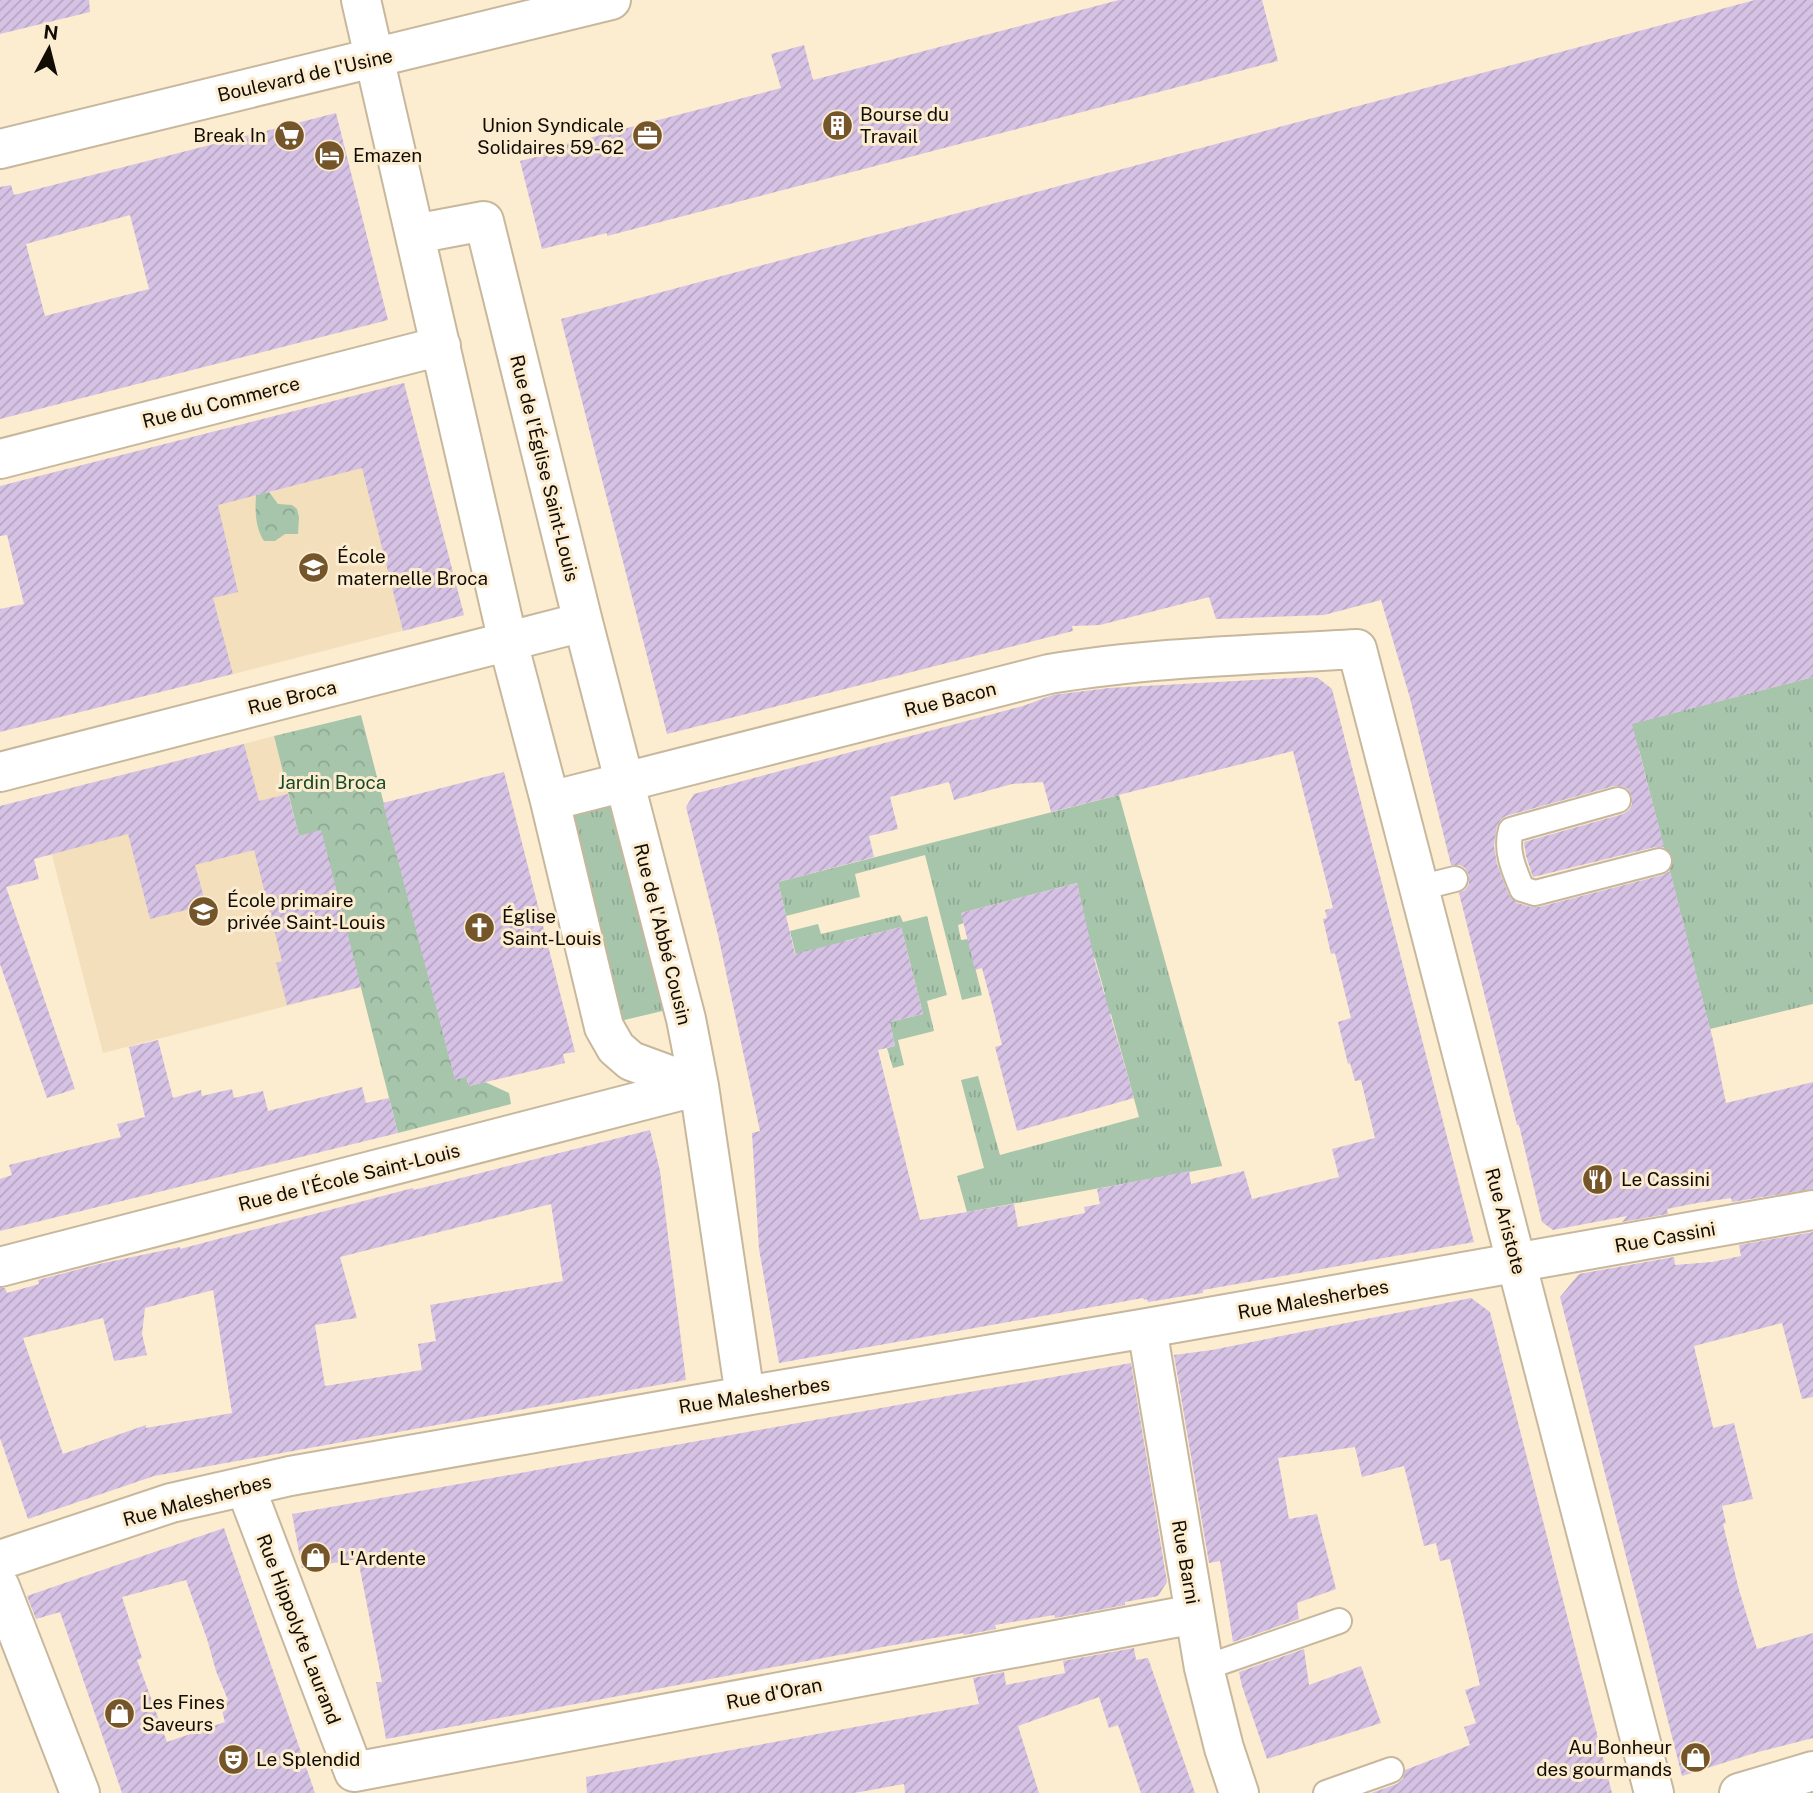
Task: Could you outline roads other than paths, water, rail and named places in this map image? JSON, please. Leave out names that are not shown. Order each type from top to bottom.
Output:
[{"type":"street","points":[[361,0],[508,642],[550,801],[604,1027],[616,1048],[631,1061],[699,1086]]},
{"type":"street","name":"Boulevard de l'Usine","points":[[0,149],[611,0]]},
{"type":"street","name":"Rue de l'Église Saint-Louis","points":[[415,234],[484,221],[625,782]]},
{"type":"street","name":"Rue du Commerce","points":[[0,459],[441,346]]},
{"type":"street","name":"Rue Broca","points":[[0,772],[583,622]]},
{"type":"street","name":"Rue Bacon","points":[[550,801],[1049,674],[1143,661],[1357,649]]},
{"type":"street","name":"Rue Aristote","points":[[1357,649],[1437,884],[1516,1263],[1654,1793]]},
{"type":"street","name":"Rue de l'Abbé Cousin","points":[[625,782],[685,1019],[699,1086],[744,1396]]},
{"type":"street","name":"Rue de l'École Saint-Louis","points":[[0,1267],[699,1086]]},
{"type":"street","name":"Rue Cassini","points":[[1516,1263],[1813,1210]]},
{"type":"street","name":"Rue Malesherbes","points":[[0,1560],[172,1503],[290,1476],[1516,1263]]},
{"type":"street","name":"Rue Barni","points":[[1147,1328],[1204,1668],[1219,1730],[1239,1793]]},
{"type":"street","name":"Rue Hippolyte Laurand","points":[[245,1486],[354,1772]]},
{"type":"street","points":[[0,1587],[80,1793]]},
{"type":"street","points":[[0,1599],[56,1793]]},
{"type":"street","name":"Rue d'Oran","points":[[354,1772],[1195,1614]]},
{"type":"street","points":[[1738,1793],[1813,1771]]},
{"type":"lane","points":[[1618,800],[1511,830],[1506,868],[1522,889],[1535,893],[1660,861]]},
{"type":"lane","points":[[1204,1668],[1339,1621]]},
{"type":"lane","points":[[1326,1793],[1391,1770]]},
{"type":"place","name":"Bourse du Travail","points":[[837,125]]},
{"type":"place","name":"Break In","points":[[289,135]]},
{"type":"place","name":"Union Syndicale Solidaires 59-62","points":[[647,136]]},
{"type":"place","name":"Emazen","points":[[330,155]]},
{"type":"place","name":"École maternelle Broca","points":[[314,567]]},
{"type":"place","name":"École primaire privée Saint-Louis","points":[[204,911]]},
{"type":"place","name":"Église Saint-Louis","points":[[479,927]]},
{"type":"place","name":"Le Cassini","points":[[1598,1179]]},
{"type":"place","name":"L'Ardente","points":[[316,1558]]},
{"type":"place","name":"Les Fines Saveurs","points":[[119,1713]]},
{"type":"place","name":"Au Bonheur des gourmands","points":[[1695,1758]]},
{"type":"place","name":"Le Splendid","points":[[233,1759]]},
{"type":"park label","name":"Jardin Broca","points":[[332,782]]}]
